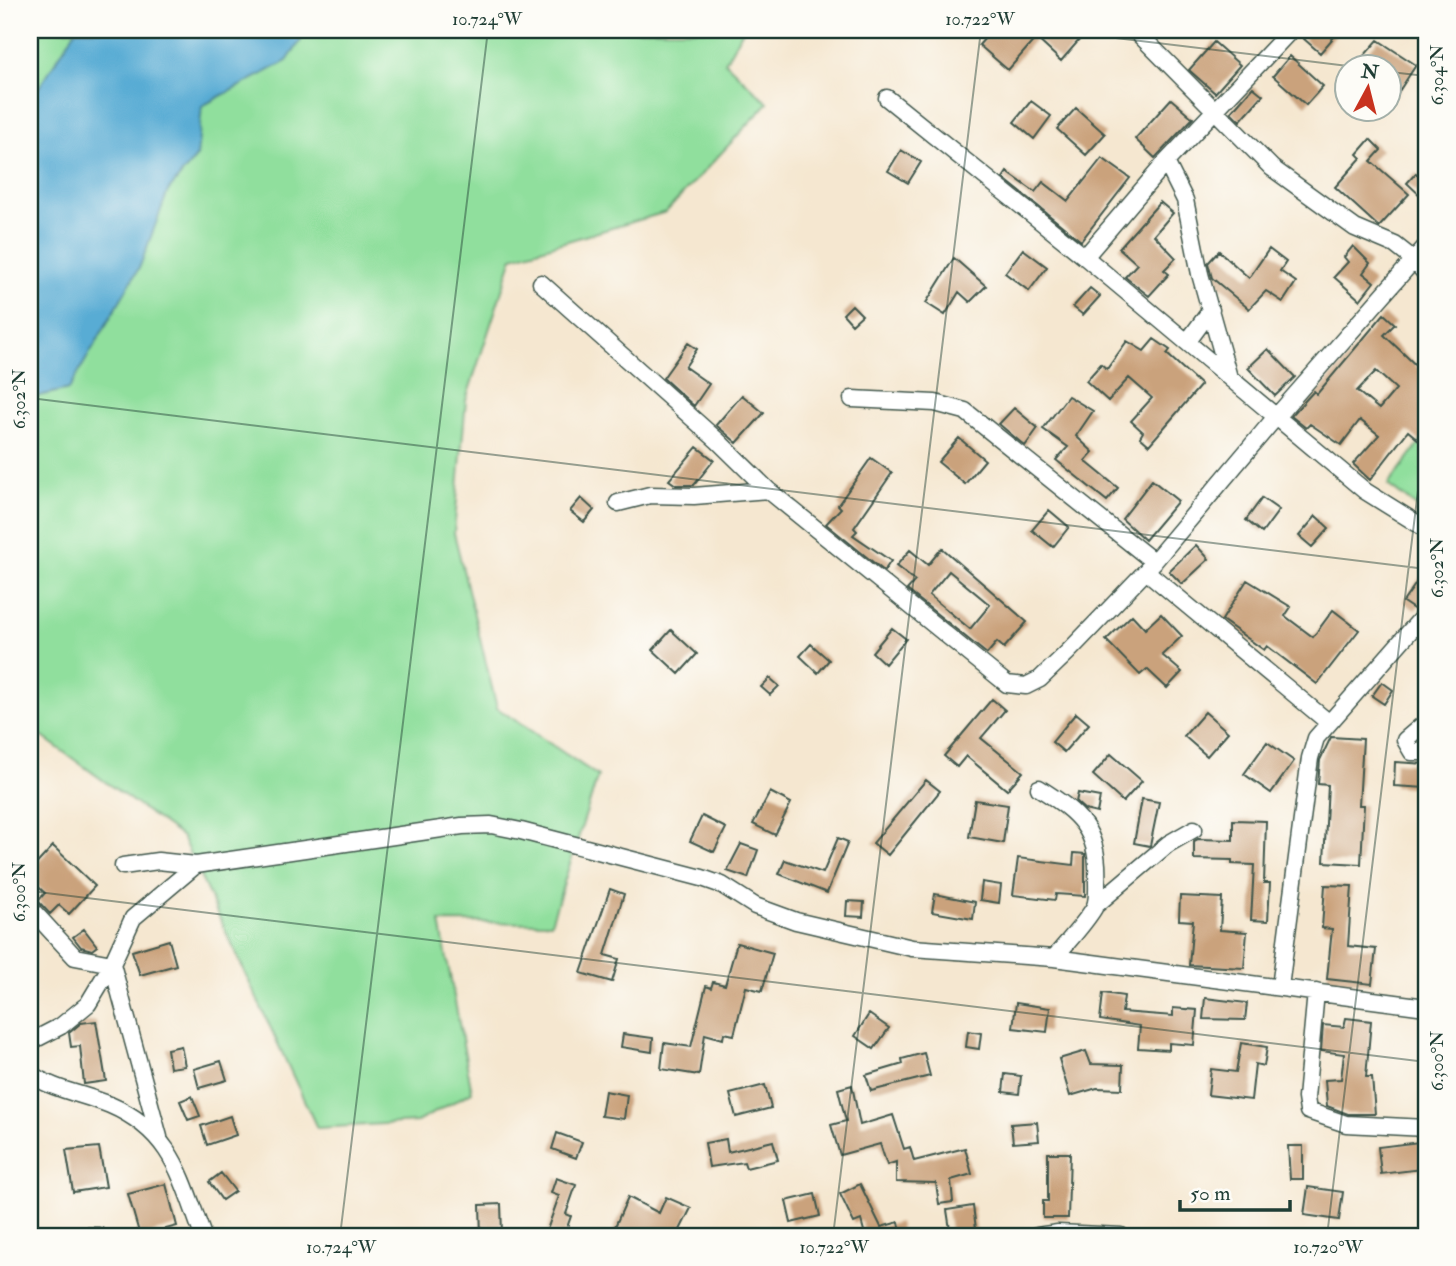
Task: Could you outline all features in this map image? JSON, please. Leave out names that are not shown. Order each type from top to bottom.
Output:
[{"type":"street","points":[[1135,30],[1214,113],[1272,168],[1354,228],[1395,245],[1426,274]]},
{"type":"street","points":[[1085,257],[1166,162],[1291,30]]},
{"type":"street","points":[[887,98],[1188,341],[1275,418],[1365,491],[1426,529]]},
{"type":"street","points":[[1166,162],[1185,200],[1191,235],[1228,374]]},
{"type":"street","points":[[541,283],[718,441],[768,490],[906,605],[997,676],[1016,686],[1026,686],[1040,679],[1150,567],[1275,418],[1426,246]]},
{"type":"street","points":[[1188,341],[1211,310]]},
{"type":"street","points":[[852,399],[935,403],[965,411],[1328,722]]},
{"type":"street","points":[[618,503],[650,495],[694,496],[768,490]]},
{"type":"street","points":[[1280,987],[1310,758],[1316,738],[1426,613]]},
{"type":"street","points":[[1426,722],[1405,740],[1412,752],[1426,752]]},
{"type":"street","points":[[1039,788],[1067,806],[1085,824],[1095,844],[1098,865],[1096,905]]},
{"type":"street","points":[[123,866],[158,861],[196,865],[462,826],[491,825],[702,878],[722,885],[755,906],[796,921],[912,948],[1054,958],[1426,1007]]},
{"type":"street","points":[[1054,958],[1096,905],[1168,844],[1194,828]]},
{"type":"street","points":[[30,1042],[61,1026],[88,1004],[112,964],[133,918],[196,865]]},
{"type":"street","points":[[30,908],[75,957],[112,964]]},
{"type":"street","points":[[112,964],[159,1137],[174,1160],[203,1236]]},
{"type":"street","points":[[1316,992],[1306,1098],[1308,1111],[1346,1124],[1426,1128]]},
{"type":"street","points":[[30,1074],[112,1105],[159,1137]]},
{"type":"street","points":[[1037,1236],[1058,1233],[1121,1236]]},
{"type":"street","points":[[30,1235],[98,1236]]},
{"type":"green space","points":[[30,30],[743,30],[725,62],[768,103],[666,212],[513,257],[466,400],[454,533],[497,708],[598,776],[551,923],[440,922],[472,1092],[417,1122],[317,1128],[182,837],[40,735],[30,737]]},
{"type":"green space","points":[[1426,435],[1426,514],[1388,485]]},
{"type":"water","points":[[76,30],[308,30],[287,61],[202,106],[197,156],[168,191],[140,266],[69,389],[30,398],[30,101]]},
{"type":"building","points":[[992,30],[1070,30],[1081,38],[1061,61],[1036,38],[1008,70],[979,45]]},
{"type":"building","points":[[1312,30],[1340,30],[1320,53],[1304,39]]},
{"type":"building","points":[[1378,40],[1396,52],[1367,52]]},
{"type":"building","points":[[1214,42],[1240,65],[1215,93],[1189,70]]},
{"type":"building","points":[[1290,56],[1323,86],[1306,105],[1273,76]]},
{"type":"building","points":[[1404,57],[1416,65],[1404,83]]},
{"type":"building","points":[[1253,87],[1263,95],[1240,121],[1231,112]]},
{"type":"building","points":[[1171,99],[1193,118],[1155,158],[1135,139]]},
{"type":"building","points":[[1031,101],[1051,116],[1034,139],[1014,122]]},
{"type":"building","points":[[1076,108],[1105,134],[1086,155],[1057,129]]},
{"type":"building","points":[[1370,139],[1381,150],[1371,161],[1409,194],[1379,227],[1335,187],[1361,158],[1357,154]]},
{"type":"building","points":[[901,150],[921,162],[908,183],[888,171]]},
{"type":"building","points":[[1102,158],[1130,178],[1081,241],[1003,178],[1007,172],[1035,192],[1043,182],[1068,201]]},
{"type":"building","points":[[1416,173],[1426,182],[1426,201],[1407,183]]},
{"type":"building","points":[[1160,202],[1173,213],[1154,235],[1176,258],[1164,270],[1169,274],[1149,296],[1125,277],[1137,264],[1119,248]]},
{"type":"building","points":[[1353,246],[1370,263],[1363,273],[1374,282],[1360,300],[1334,277],[1348,262],[1344,257]]},
{"type":"building","points":[[1023,249],[1047,267],[1029,291],[1005,273]]},
{"type":"building","points":[[1269,249],[1286,262],[1280,271],[1296,282],[1283,302],[1266,291],[1249,309],[1212,278],[1208,263],[1219,251],[1249,278]]},
{"type":"building","points":[[954,258],[986,286],[970,302],[959,292],[945,315],[926,303]]},
{"type":"building","points":[[1090,288],[1100,296],[1083,315],[1073,307]]},
{"type":"building","points":[[852,305],[862,315],[852,324],[843,314]]},
{"type":"building","points":[[1384,314],[1395,324],[1384,335],[1426,375],[1426,432],[1420,441],[1408,431],[1370,480],[1353,464],[1379,435],[1360,420],[1341,445],[1310,424],[1306,428],[1291,416],[1314,391],[1317,394]],"holes":[[[1376,371],[1396,389],[1379,409],[1357,391]]]},
{"type":"building","points":[[1154,339],[1170,350],[1167,354],[1201,385],[1149,445],[1140,437],[1143,432],[1131,421],[1152,398],[1129,378],[1108,401],[1086,381],[1101,364],[1107,369],[1127,341],[1144,351]]},
{"type":"building","points":[[688,343],[697,349],[685,367],[709,384],[694,406],[663,378]]},
{"type":"building","points":[[1268,349],[1295,377],[1275,396],[1248,368]]},
{"type":"building","points":[[742,395],[764,413],[737,443],[716,425]]},
{"type":"building","points":[[1068,396],[1093,411],[1076,436],[1093,452],[1085,461],[1118,488],[1107,501],[1056,460],[1068,447],[1043,429]]},
{"type":"building","points":[[1014,408],[1038,428],[1025,446],[999,424]]},
{"type":"building","points":[[959,438],[985,460],[965,484],[938,462]]},
{"type":"building","points":[[697,447],[714,460],[694,485],[676,485],[669,480]]},
{"type":"building","points":[[871,458],[892,473],[854,528],[857,531],[853,535],[891,561],[884,571],[826,524],[841,508],[838,505]]},
{"type":"building","points":[[1152,480],[1178,501],[1145,540],[1122,519]]},
{"type":"building","points":[[581,498],[594,510],[584,522],[570,511]]},
{"type":"building","points":[[1262,498],[1279,510],[1262,533],[1246,520]]},
{"type":"building","points":[[1049,510],[1069,527],[1053,547],[1032,530]]},
{"type":"building","points":[[1316,516],[1329,528],[1312,547],[1299,536]]},
{"type":"building","points":[[1196,545],[1209,559],[1182,584],[1169,571]]},
{"type":"building","points":[[942,548],[1027,622],[1004,648],[997,642],[987,654],[907,590],[915,581],[896,566],[910,550],[928,565]],"holes":[[[949,571],[990,605],[970,629],[929,595]]]},
{"type":"building","points":[[1426,569],[1426,599],[1415,610],[1403,602]]},
{"type":"building","points":[[1247,580],[1291,607],[1285,616],[1313,637],[1333,610],[1359,630],[1317,684],[1267,646],[1264,650],[1222,620]]},
{"type":"building","points":[[1161,614],[1182,636],[1162,655],[1182,672],[1167,688],[1147,669],[1140,675],[1106,640],[1132,615],[1145,629]]},
{"type":"building","points":[[892,628],[906,639],[885,664],[872,652]]},
{"type":"building","points":[[671,630],[697,654],[679,674],[653,650]]},
{"type":"building","points":[[811,644],[829,660],[818,673],[800,656]]},
{"type":"building","points":[[770,678],[779,686],[770,695],[761,687]]},
{"type":"building","points":[[1382,682],[1393,690],[1384,704],[1372,696]]},
{"type":"building","points":[[992,699],[1005,710],[981,738],[1023,772],[1007,790],[966,756],[957,767],[944,756]]},
{"type":"building","points":[[1205,712],[1228,732],[1207,756],[1184,736]]},
{"type":"building","points":[[1076,713],[1089,724],[1064,752],[1052,742]]},
{"type":"building","points":[[1331,737],[1363,739],[1359,805],[1364,805],[1361,864],[1324,862],[1328,785],[1318,784],[1320,760]]},
{"type":"building","points":[[1267,742],[1294,761],[1271,793],[1244,774]]},
{"type":"building","points":[[1111,754],[1142,781],[1123,802],[1093,775]]},
{"type":"building","points":[[1395,762],[1426,764],[1426,788],[1394,786]]},
{"type":"building","points":[[926,780],[940,791],[888,855],[873,843]]},
{"type":"building","points":[[770,792],[791,803],[775,835],[753,824]]},
{"type":"building","points":[[1078,793],[1100,797],[1097,813],[1085,810],[1076,802]]},
{"type":"building","points":[[1142,799],[1159,802],[1150,846],[1134,843]]},
{"type":"building","points":[[975,800],[1008,805],[1003,843],[969,837]]},
{"type":"building","points":[[702,816],[726,828],[714,852],[690,841]]},
{"type":"building","points":[[1233,820],[1266,821],[1264,883],[1270,883],[1268,921],[1251,920],[1254,865],[1232,864],[1232,860],[1194,859],[1194,841],[1198,839],[1233,840]]},
{"type":"building","points":[[838,838],[848,842],[827,893],[779,874],[785,860],[823,873]]},
{"type":"building","points":[[741,844],[758,850],[748,878],[727,871]]},
{"type":"building","points":[[53,846],[95,886],[69,914],[59,905],[50,914],[38,901],[45,893],[30,879],[30,871]]},
{"type":"building","points":[[1074,853],[1085,854],[1085,896],[1056,894],[1055,900],[1013,895],[1018,858],[1073,865]]},
{"type":"building","points":[[982,882],[1001,885],[999,903],[980,900]]},
{"type":"building","points":[[1325,885],[1352,886],[1348,946],[1376,949],[1372,984],[1327,979],[1332,929],[1322,928]]},
{"type":"building","points":[[610,889],[624,894],[605,955],[619,959],[612,982],[581,973]]},
{"type":"building","points":[[935,894],[975,902],[973,919],[932,912]]},
{"type":"building","points":[[1180,896],[1222,898],[1220,930],[1247,932],[1244,968],[1189,965],[1193,921],[1179,920]]},
{"type":"building","points":[[847,901],[864,902],[863,917],[846,916]]},
{"type":"building","points":[[84,929],[97,946],[92,950],[81,947],[73,937]]},
{"type":"building","points":[[169,940],[176,965],[140,975],[132,951]]},
{"type":"building","points":[[737,943],[773,953],[762,991],[746,987],[734,1035],[724,1033],[723,1039],[705,1034],[699,1075],[661,1069],[664,1043],[691,1047],[706,986],[711,988],[713,982],[725,985]]},
{"type":"building","points":[[1103,993],[1124,996],[1122,1012],[1173,1016],[1173,1008],[1197,1010],[1194,1045],[1169,1043],[1169,1050],[1138,1048],[1140,1026],[1100,1020]]},
{"type":"building","points":[[1205,998],[1247,1003],[1245,1020],[1203,1019]]},
{"type":"building","points":[[1016,1003],[1050,1008],[1047,1032],[1013,1028]]},
{"type":"building","points":[[869,1014],[889,1028],[874,1049],[855,1036]]},
{"type":"building","points":[[1346,1018],[1371,1021],[1366,1077],[1372,1077],[1375,1114],[1348,1114],[1327,1106],[1325,1080],[1341,1079],[1344,1054],[1321,1051],[1323,1025],[1344,1027]]},
{"type":"building","points":[[96,1021],[106,1081],[84,1084],[80,1046],[71,1047],[69,1033],[81,1023]]},
{"type":"building","points":[[968,1031],[981,1033],[979,1049],[966,1047]]},
{"type":"building","points":[[623,1034],[653,1038],[652,1052],[621,1047]]},
{"type":"building","points":[[1241,1043],[1267,1047],[1264,1066],[1255,1064],[1251,1100],[1208,1095],[1211,1069],[1236,1072]]},
{"type":"building","points":[[181,1046],[185,1066],[170,1068],[167,1049]]},
{"type":"building","points":[[1086,1051],[1091,1064],[1123,1065],[1122,1089],[1097,1088],[1070,1096],[1059,1059]]},
{"type":"building","points":[[924,1053],[930,1076],[871,1091],[866,1075],[903,1064],[902,1059]]},
{"type":"building","points":[[221,1061],[227,1080],[199,1088],[194,1069]]},
{"type":"building","points":[[1005,1074],[1021,1076],[1019,1094],[1003,1092]]},
{"type":"building","points":[[765,1085],[771,1108],[736,1117],[730,1094]]},
{"type":"building","points":[[852,1085],[860,1125],[893,1115],[904,1149],[910,1147],[914,1161],[965,1148],[972,1174],[951,1180],[953,1202],[939,1204],[936,1183],[896,1182],[896,1162],[887,1165],[880,1144],[840,1155],[831,1125],[846,1121],[838,1089]]},
{"type":"building","points":[[605,1091],[627,1095],[624,1119],[601,1116]]},
{"type":"building","points":[[192,1096],[200,1116],[188,1120],[180,1101]]},
{"type":"building","points":[[230,1116],[236,1135],[207,1145],[201,1126]]},
{"type":"building","points":[[1037,1122],[1039,1141],[1013,1143],[1011,1124]]},
{"type":"building","points":[[557,1133],[582,1142],[576,1158],[552,1149]]},
{"type":"building","points":[[726,1139],[728,1152],[773,1141],[778,1160],[746,1168],[744,1162],[709,1167],[705,1143]]},
{"type":"building","points":[[1419,1142],[1422,1169],[1381,1174],[1378,1147]]},
{"type":"building","points":[[1288,1146],[1303,1146],[1303,1179],[1290,1179]]},
{"type":"building","points":[[99,1147],[106,1187],[73,1192],[66,1150]]},
{"type":"building","points":[[1048,1153],[1070,1153],[1068,1218],[1043,1218],[1043,1201],[1048,1201]]},
{"type":"building","points":[[221,1173],[235,1191],[222,1200],[209,1182]]},
{"type":"building","points":[[556,1178],[576,1185],[566,1214],[571,1216],[564,1236],[547,1230],[559,1196],[551,1193]]},
{"type":"building","points":[[166,1184],[177,1226],[140,1236],[128,1194]]},
{"type":"building","points":[[860,1184],[881,1227],[899,1222],[902,1236],[861,1236],[864,1231],[861,1220],[854,1223],[840,1194]]},
{"type":"building","points":[[1308,1187],[1343,1192],[1339,1220],[1304,1215]]},
{"type":"building","points":[[815,1194],[820,1216],[791,1223],[786,1201]]},
{"type":"building","points":[[628,1197],[659,1213],[666,1197],[691,1208],[677,1236],[665,1236],[645,1229],[642,1236],[623,1236],[613,1231]]},
{"type":"building","points":[[501,1204],[502,1234],[481,1235],[480,1205]]},
{"type":"building","points":[[973,1206],[977,1236],[951,1236],[947,1210]]}]
